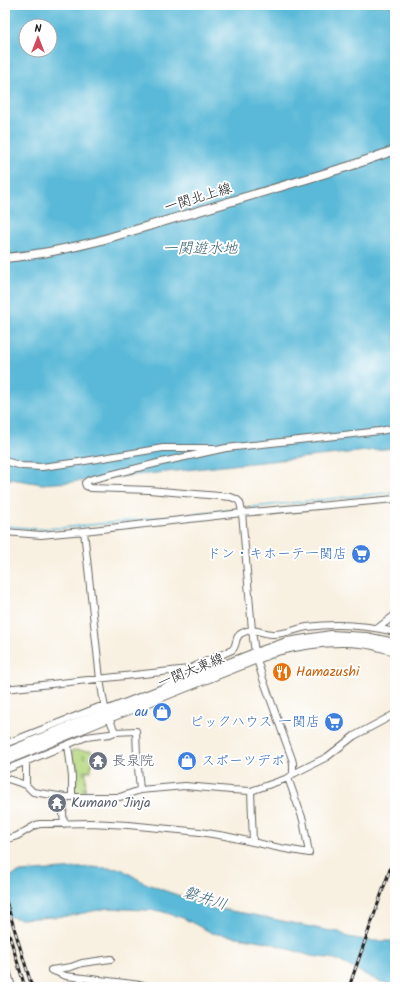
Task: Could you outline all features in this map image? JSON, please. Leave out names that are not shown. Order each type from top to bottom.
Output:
[{"type":"main road","name":"一関北上線","points":[[5,258],[68,248],[105,239],[350,166],[395,150]]},
{"type":"main road","name":"一関大東線","points":[[5,753],[107,711],[256,656],[287,642],[330,635],[366,637],[395,643]]},
{"type":"main road","name":"一関大東線","points":[[256,656],[295,646],[341,642],[362,643],[395,651]]},
{"type":"main road","name":"一関大東線","points":[[5,761],[107,711]]},
{"type":"street","points":[[5,840],[17,836],[38,824],[128,824],[225,836],[309,853],[303,820],[291,776],[293,763],[292,759],[256,656],[252,630],[241,503],[231,497],[149,490],[91,488],[86,486],[86,483],[89,480],[226,448],[380,431],[395,428]]},
{"type":"street","points":[[5,461],[22,466],[42,466],[79,462],[163,448],[226,448]]},
{"type":"street","points":[[5,532],[41,534],[84,531],[242,512],[395,499]]},
{"type":"street","points":[[84,531],[100,679],[107,711],[115,732]]},
{"type":"street","points":[[378,628],[395,615]]},
{"type":"street","points":[[5,689],[189,669],[232,650],[235,648],[237,637],[242,632],[252,630],[277,634],[305,627],[323,625],[378,628],[395,632]]},
{"type":"street","points":[[5,744],[107,711]]},
{"type":"street","points":[[5,778],[26,785],[33,792],[68,797],[120,797],[140,790],[185,786],[251,791],[291,776],[327,757],[354,736],[395,714]]},
{"type":"street","points":[[5,770],[86,737],[115,732],[136,731],[140,790]]},
{"type":"street","points":[[64,824],[63,814],[72,777],[68,745]]},
{"type":"street","points":[[26,762],[26,785]]},
{"type":"street","points":[[251,791],[253,842]]},
{"type":"street","points":[[111,959],[82,963],[70,967],[51,970],[66,976],[125,982],[154,987]]},
{"type":"street","points":[[6,967],[12,987]]},
{"type":"green space","points":[[72,750],[92,751],[91,771],[86,771],[85,795],[74,794]]},
{"type":"water","name":"一関遊水地","points":[[5,5],[395,5],[395,448],[42,484],[5,478]]},
{"type":"water","points":[[91,867],[121,869],[143,882],[206,905],[215,910],[221,909],[339,932],[348,937],[372,941],[394,941],[395,985],[378,981],[335,959],[311,956],[267,942],[212,933],[183,918],[160,911],[108,908],[69,916],[21,919],[5,916],[5,878],[21,872]]},
{"type":"waterway","points":[[244,508],[395,492]]},
{"type":"waterway","points":[[5,526],[36,529],[62,528],[240,509]]},
{"type":"railway","points":[[349,987],[395,855]]},
{"type":"railway","points":[[5,898],[32,987]]},
{"type":"railway","points":[[5,921],[25,987]]},
{"type":"place","name":"ドン・キホーテ一関店","points":[[361,554]]},
{"type":"place","name":"Hamazushi","points":[[282,672]]},
{"type":"place","name":"au","points":[[162,712]]},
{"type":"place","name":"ピックハウス 一関店","points":[[334,722]]},
{"type":"place","name":"長泉院","points":[[98,761]]},
{"type":"place","name":"スポーツデポ","points":[[187,761]]},
{"type":"place","name":"Kumano Jinja","points":[[57,803]]},
{"type":"water label","name":"磐井川","points":[[205,899]]}]
